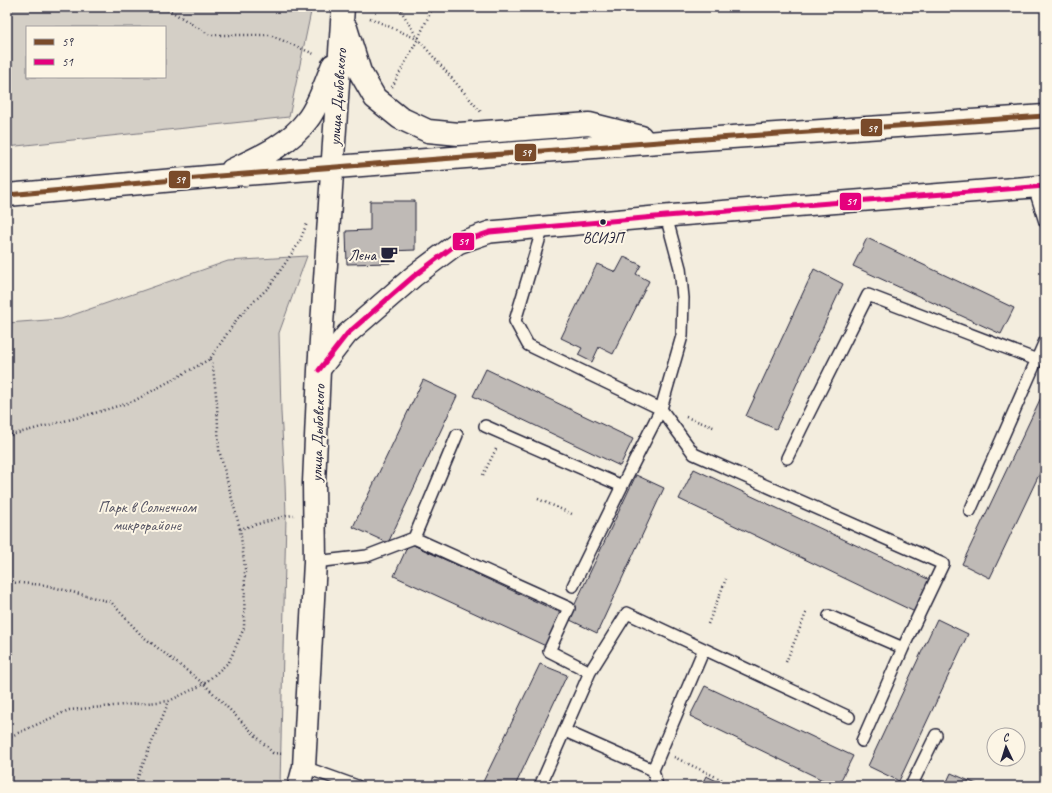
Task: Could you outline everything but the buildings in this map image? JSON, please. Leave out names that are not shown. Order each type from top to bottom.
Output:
[{"type":"main road","name":"улица Дыбовского","points":[[303,769],[315,562],[314,483],[319,370],[343,13]]},
{"type":"main road","points":[[343,13],[360,72],[375,98],[400,118],[428,131],[459,134],[589,124],[659,142]]},
{"type":"main road","points":[[219,176],[267,153],[297,132],[309,118],[322,91],[340,46]]},
{"type":"main road","points":[[7,195],[219,176],[659,142],[1045,116]]},
{"type":"street","points":[[319,370],[347,334],[414,276],[458,243],[490,232],[666,216],[1039,187]]},
{"type":"lane","points":[[1039,187],[1045,222]]},
{"type":"lane","points":[[573,586],[661,409],[682,336],[683,298],[680,268],[666,216]]},
{"type":"lane","points":[[543,227],[515,321],[528,345],[661,409],[694,454],[943,564],[903,648],[862,741]]},
{"type":"lane","points":[[787,458],[868,295],[1037,360]]},
{"type":"lane","points":[[970,511],[1045,341]]},
{"type":"lane","points":[[485,426],[622,486]]},
{"type":"lane","points":[[414,538],[457,435]]},
{"type":"lane","points":[[315,562],[367,556],[414,538],[569,608],[549,651],[590,672]]},
{"type":"lane","points":[[540,786],[565,732],[590,672],[626,613],[849,717]]},
{"type":"lane","points":[[829,616],[903,648]]},
{"type":"lane","points":[[657,786],[653,770],[704,649]]},
{"type":"lane","points":[[565,732],[653,770]]},
{"type":"lane","points":[[911,786],[936,735]]},
{"type":"lane","points":[[303,769],[357,786]]},
{"type":"path","points":[[164,7],[210,35],[270,35],[314,54]]},
{"type":"path","points":[[399,7],[418,39],[484,115]]},
{"type":"path","points":[[392,88],[431,11]]},
{"type":"path","points":[[370,18],[418,39]]},
{"type":"path","points":[[7,436],[95,413],[134,401],[210,359],[237,319],[269,287],[299,243],[308,221]]},
{"type":"path","points":[[7,738],[69,710],[169,701],[204,684],[229,662],[244,628],[245,569],[240,529],[219,450],[217,404],[213,368],[210,359]]},
{"type":"path","points":[[661,409],[716,428]]},
{"type":"path","points":[[483,475],[504,434]]},
{"type":"path","points":[[538,499],[572,514]]},
{"type":"path","points":[[240,529],[286,516],[315,513]]},
{"type":"path","points":[[708,624],[726,579]]},
{"type":"path","points":[[7,582],[45,585],[111,602],[141,635],[204,684],[273,753],[303,769]]},
{"type":"path","points":[[786,662],[807,611]]},
{"type":"path","points":[[134,786],[169,701]]},
{"type":"path","points":[[661,752],[735,786]]},
{"type":"green space","points":[[7,7],[312,7],[289,117],[7,147]]},
{"type":"green space","name":"Парк в Солнечном микрорайоне","points":[[307,256],[279,333],[286,516],[280,786],[7,786],[7,323],[61,319],[228,261]]},
{"type":"transit line","name":"59","points":[[7,195],[219,176],[659,142],[1045,116]]},
{"type":"transit line","name":"51","points":[[319,370],[347,334],[414,276],[458,243],[490,232],[666,216],[1045,186]]},
{"type":"place","name":"ВСИЭП","points":[[603,222]]},
{"type":"place","name":"Лена","points":[[389,254]]}]
